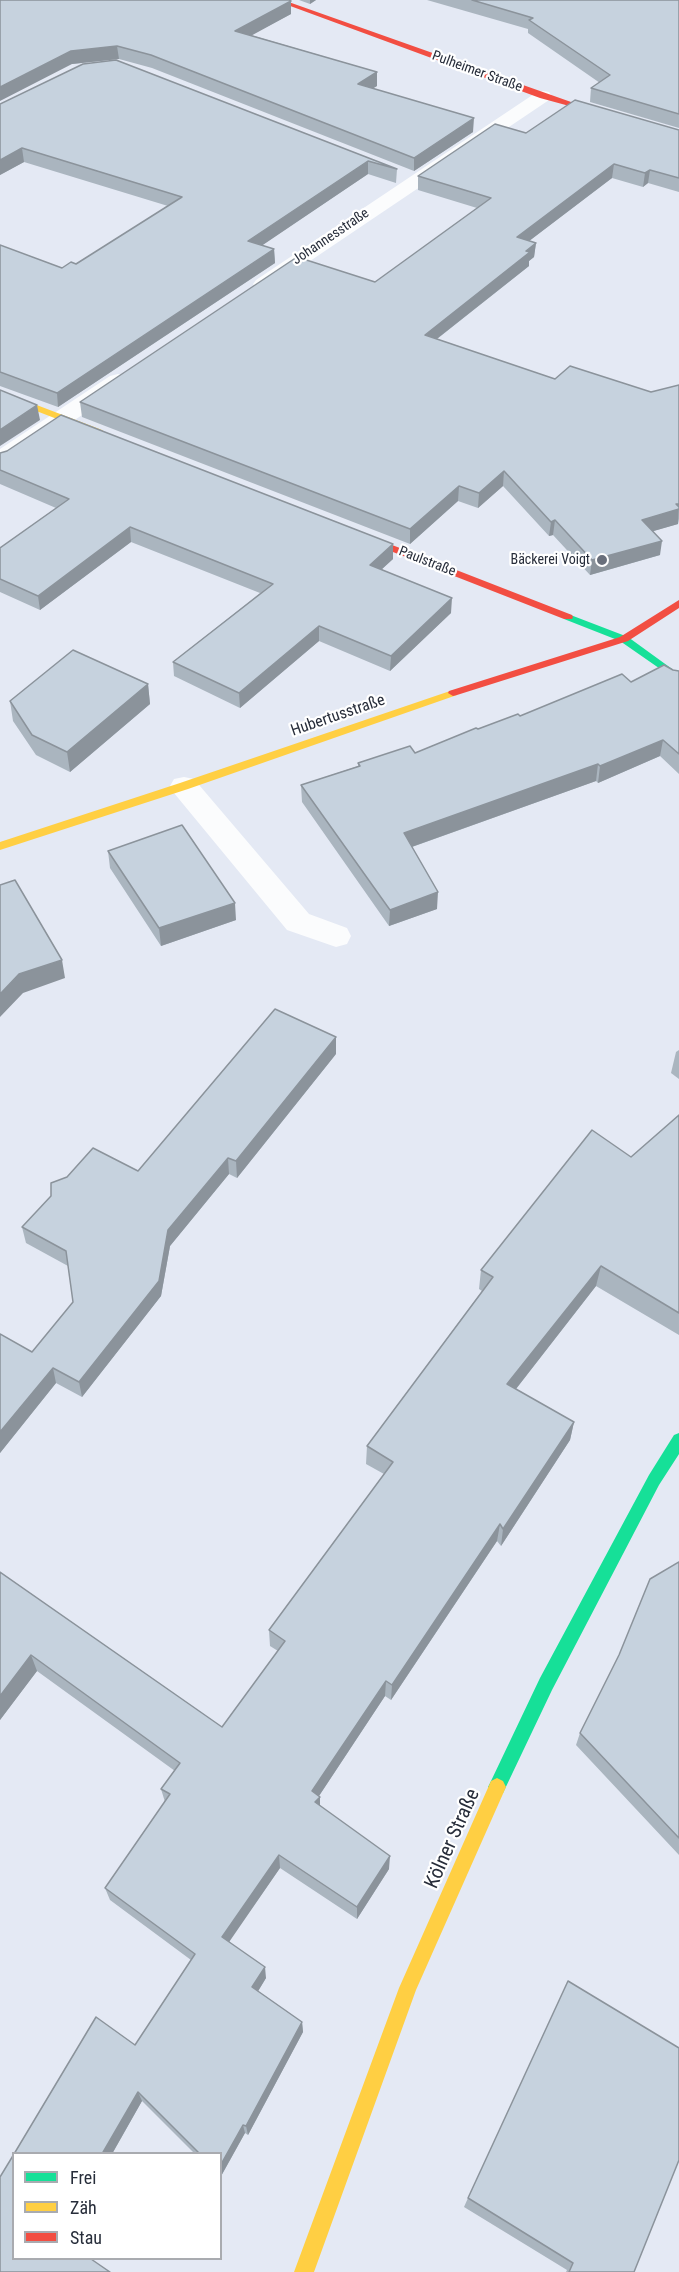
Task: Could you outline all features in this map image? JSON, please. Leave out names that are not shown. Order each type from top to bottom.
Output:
[{"type":"street","name":"Pulheimer Straße","points":[[277,0],[543,96],[679,136]]},
{"type":"street","name":"Johannesstraße","points":[[249,293],[543,96]]},
{"type":"street","points":[[393,173],[414,182]]},
{"type":"street","points":[[0,459],[131,372]]},
{"type":"street","points":[[0,394],[107,435]]},
{"type":"street","name":"Paulstraße","points":[[339,527],[624,639],[679,679]]},
{"type":"street","name":"Hubertusstraße","points":[[0,846],[184,786],[480,684],[624,639],[679,603]]},
{"type":"street","points":[[184,786],[298,922],[336,936]]},
{"type":"street","name":"Kölner Straße","points":[[304,2272],[408,1988],[479,1825],[546,1684],[654,1480],[679,1440]]},
{"type":"building","points":[[0,0],[289,0],[291,1],[235,31],[377,72],[358,84],[474,118],[414,158],[151,55],[117,46],[71,51],[0,87]]},
{"type":"building","points":[[472,0],[679,0],[679,114],[591,88],[610,75],[529,20],[533,18]]},
{"type":"building","points":[[116,60],[397,169],[368,161],[248,241],[274,249],[57,393],[0,372],[0,245],[62,268],[71,262],[76,264],[182,197],[22,148],[0,160],[0,104],[83,64]]},
{"type":"building","points":[[575,100],[679,130],[679,178],[650,170],[645,173],[614,164],[517,237],[536,243],[526,251],[530,252],[425,335],[555,379],[570,366],[651,392],[679,385],[679,504],[676,504],[679,509],[642,520],[662,541],[592,560],[555,520],[551,522],[504,471],[479,493],[459,486],[410,529],[80,402],[297,257],[375,282],[491,198],[418,176],[495,124],[526,133]]},
{"type":"building","points":[[0,390],[37,405],[0,430]]},
{"type":"building","points":[[61,415],[393,544],[370,565],[452,598],[391,656],[319,626],[239,693],[173,662],[273,584],[130,527],[38,596],[0,579],[0,548],[69,499],[0,470],[0,453],[7,451]]},
{"type":"building","points":[[73,650],[148,684],[67,752],[32,735],[10,701]]},
{"type":"building","points":[[664,665],[679,671],[679,754],[663,740],[600,766],[598,764],[404,833],[438,892],[390,910],[301,785],[360,766],[358,763],[410,746],[415,753],[476,728],[518,714],[520,716],[622,674],[631,682]]},
{"type":"building","points":[[182,825],[235,903],[159,928],[108,851]]},
{"type":"building","points":[[15,880],[62,960],[19,974],[0,994],[0,885]]},
{"type":"building","points":[[275,1009],[336,1037],[236,1161],[228,1158],[168,1230],[159,1281],[79,1382],[53,1368],[0,1432],[0,1334],[32,1352],[73,1302],[66,1251],[22,1227],[51,1196],[51,1183],[67,1177],[93,1148],[138,1171]]},
{"type":"building","points":[[679,1115],[679,1313],[601,1266],[507,1384],[574,1422],[503,1529],[500,1524],[392,1685],[386,1681],[312,1791],[320,1797],[315,1802],[390,1856],[357,1907],[279,1855],[222,1937],[265,1967],[252,1987],[302,2022],[246,2126],[243,2125],[222,2162],[222,2152],[198,2152],[138,2092],[103,2152],[15,2152],[96,2017],[135,2045],[195,1954],[105,1888],[170,1794],[161,1789],[180,1763],[31,1655],[0,1696],[0,1572],[222,1727],[285,1641],[269,1630],[393,1462],[367,1446],[493,1277],[481,1270],[592,1130],[631,1157]]},
{"type":"building","points":[[679,1562],[679,1838],[580,1733],[619,1655],[650,1579]]},
{"type":"building","points":[[568,1981],[679,2048],[679,2160],[634,2272],[569,2272],[573,2263],[468,2198]]},
{"type":"building","points":[[12,2157],[12,2260],[92,2260],[110,2272],[0,2272],[0,2177]]},
{"type":"traffic: fast","points":[[584,108],[679,136]]},
{"type":"traffic: fast","points":[[568,617],[624,639],[679,679]]},
{"type":"traffic: fast","points":[[497,1787],[546,1684],[654,1480],[679,1440]]},
{"type":"traffic: slow","points":[[0,394],[99,432]]},
{"type":"traffic: slow","points":[[0,846],[184,786],[453,693]]},
{"type":"traffic: slow","points":[[304,2272],[408,1988],[497,1787]]},
{"type":"traffic: jam","points":[[277,0],[543,96],[584,108]]},
{"type":"traffic: jam","points":[[351,532],[568,617]]},
{"type":"traffic: jam","points":[[453,693],[624,639],[679,603]]},
{"type":"place","name":"Bäckerei Voigt","points":[[602,560]]}]
